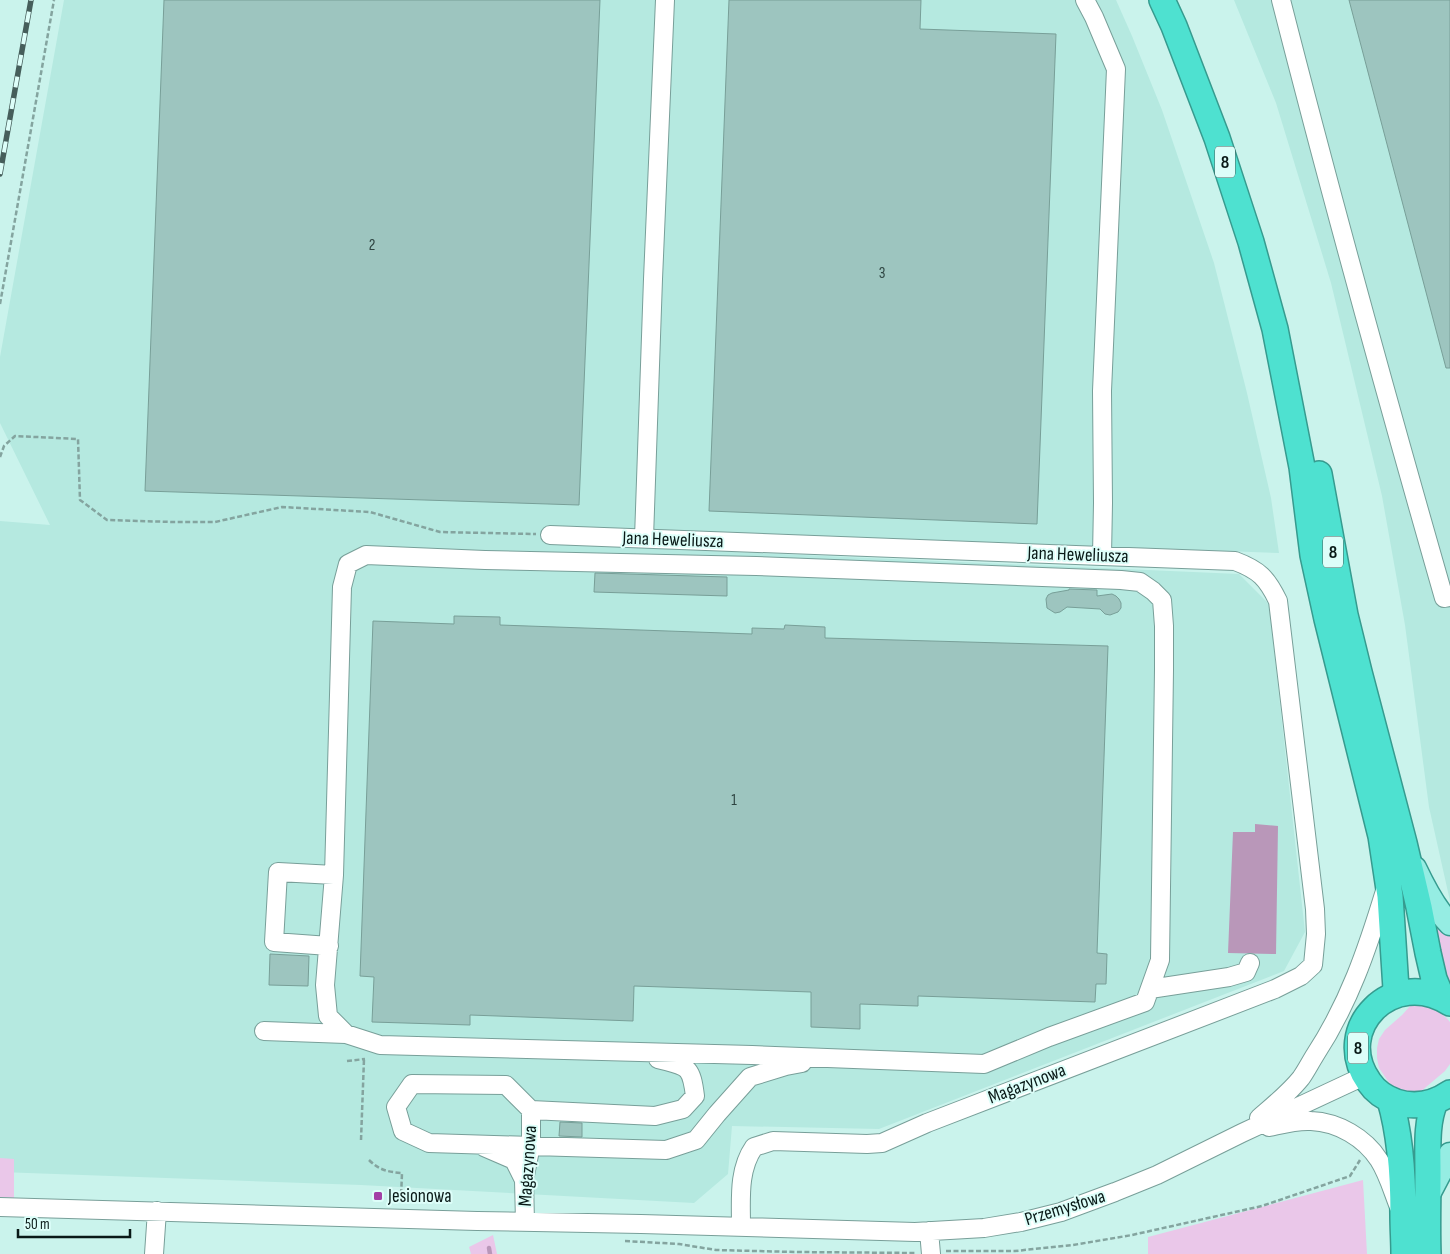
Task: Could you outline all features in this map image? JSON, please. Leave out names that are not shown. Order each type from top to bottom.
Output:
[{"type":"highway","name":"8","points":[[1162,0],[1174,26],[1217,138],[1251,242],[1275,329],[1302,467],[1315,564],[1326,619],[1381,836],[1388,882],[1396,989],[1392,996]]},
{"type":"highway","name":"8","points":[[1275,329],[1288,360],[1310,432],[1358,672],[1404,843],[1434,980],[1446,1000]]},
{"type":"highway","name":"8","points":[[1442,1097],[1420,1105],[1390,1100],[1380,1094],[1364,1076],[1359,1061],[1358,1045],[1361,1029],[1368,1015],[1379,1004],[1392,996],[1404,992],[1417,991],[1430,993],[1446,1000]]},
{"type":"highway","name":"8","points":[[1428,1254],[1427,1198],[1430,1124],[1442,1097]]},
{"type":"highway","points":[[1390,1100],[1396,1119],[1400,1156],[1404,1254]]},
{"type":"main road","points":[[1404,843],[1429,894],[1450,924]]},
{"type":"main road","points":[[1427,1198],[1450,1154]]},
{"type":"street","points":[[644,538],[665,0]]},
{"type":"street","points":[[1086,0],[1116,69],[1102,391],[1102,556]]},
{"type":"street","points":[[1281,0],[1308,106],[1420,516],[1444,598],[1450,597]]},
{"type":"street","name":"Jana Heweliusza","points":[[550,535],[1235,561],[1248,566],[1260,574],[1271,586],[1278,602],[1315,909]]},
{"type":"street","points":[[264,1031],[346,1034],[380,1045],[984,1064],[1049,1037],[1145,1002],[1160,960],[1164,626],[1162,600],[1153,590],[1140,582],[1121,580],[756,566],[366,556],[348,564],[342,587],[334,875],[325,985],[328,1016],[346,1034]]},
{"type":"street","points":[[329,946],[274,942],[278,872],[334,875]]},
{"type":"street","points":[[1242,1133],[1286,1095],[1301,1078],[1325,1041],[1357,976],[1388,882]]},
{"type":"street","name":"Magazynowa","points":[[741,1226],[742,1174],[749,1154],[754,1147],[773,1141],[882,1143],[927,1123],[1275,989],[1301,976],[1313,966],[1316,934],[1315,909]]},
{"type":"street","points":[[1150,989],[1229,977],[1246,972],[1250,962]]},
{"type":"street","points":[[634,1052],[685,1066],[693,1077],[696,1096],[683,1109],[655,1116],[531,1110],[506,1085],[412,1084],[396,1107],[403,1130],[429,1142],[666,1150],[696,1140],[750,1077],[786,1066],[830,1058]]},
{"type":"street","name":"Przemysłowa","points":[[741,1226],[929,1232],[984,1228],[1021,1222],[1061,1212],[1157,1175],[1364,1076]]},
{"type":"street","name":"Magazynowa","points":[[525,1222],[524,1180],[531,1145],[531,1110]]},
{"type":"street","points":[[1242,1133],[1296,1122],[1311,1121],[1326,1123],[1349,1132],[1370,1148],[1380,1161],[1403,1218]]},
{"type":"street","points":[[477,1144],[514,1160],[524,1180]]},
{"type":"street","points":[[0,1207],[525,1222],[741,1226]]},
{"type":"street","points":[[154,1254],[157,1211]]},
{"type":"street","points":[[929,1232],[932,1252]]},
{"type":"path","points":[[0,304],[54,0]]},
{"type":"path","points":[[0,457],[4,446],[15,436],[78,439],[80,500],[107,520],[215,522],[282,507],[370,512],[440,532],[550,535]]},
{"type":"path","points":[[361,1140],[364,1059]]},
{"type":"path","points":[[369,1160],[374,1166],[385,1171],[402,1173],[401,1198]]},
{"type":"path","points":[[618,1241],[679,1244],[726,1250],[914,1253],[1015,1251],[1073,1245],[1132,1235],[1262,1206],[1350,1176],[1360,1160]]},
{"type":"shaded area","points":[[64,0],[1116,0],[1162,110],[1214,263],[1271,498],[1279,553],[551,527],[550,544],[1239,574],[1269,604],[1305,932],[1284,971],[879,1129],[732,1126],[728,1174],[694,1203],[361,1185],[0,1172],[0,521],[50,525],[0,423],[0,357]]},
{"type":"shaded area","points":[[1234,0],[1450,0],[1450,901],[1429,807],[1405,625],[1382,496],[1331,283],[1276,103]]},
{"type":"shaded area","points":[[1255,824],[1278,826],[1276,954],[1228,953],[1233,832],[1255,832]]},
{"type":"shaded area","points":[[1431,916],[1450,936],[1450,983],[1447,981]]},
{"type":"shaded area","points":[[1412,1004],[1433,1008],[1442,1013],[1450,1022],[1450,1064],[1445,1071],[1419,1093],[1401,1091],[1392,1087],[1379,1068],[1377,1058],[1379,1039],[1385,1030]]},
{"type":"shaded area","points":[[0,1158],[14,1159],[14,1198],[0,1197]]},
{"type":"shaded area","points":[[1363,1180],[1367,1254],[1148,1254],[1148,1237]]},
{"type":"shaded area","points":[[493,1235],[497,1254],[471,1254],[469,1247]]},
{"type":"building","points":[[164,0],[600,0],[579,505],[145,491]]},
{"type":"building","points":[[729,0],[921,0],[920,29],[1056,34],[1037,524],[709,511]]},
{"type":"building","points":[[1349,0],[1450,0],[1450,368],[1446,368]]},
{"type":"building","points":[[595,573],[727,577],[727,596],[594,592]]},
{"type":"building","points":[[1069,589],[1097,590],[1097,596],[1112,594],[1119,599],[1121,608],[1118,612],[1110,615],[1105,614],[1100,609],[1067,607],[1055,613],[1047,608],[1046,599],[1048,595]]},
{"type":"building","points":[[454,616],[500,617],[500,625],[752,634],[752,628],[784,629],[785,625],[825,627],[825,638],[1108,646],[1097,953],[1107,954],[1106,984],[1096,984],[1095,1002],[918,996],[918,1006],[860,1004],[860,1029],[811,1027],[811,992],[634,986],[633,1021],[470,1015],[470,1025],[372,1022],[374,977],[360,976],[373,621],[454,624]]},
{"type":"building","points":[[270,954],[309,956],[308,986],[269,985]]},
{"type":"building","points":[[560,1122],[582,1123],[582,1137],[559,1136]]},
{"type":"waterway","points":[[489,1248],[490,1254]]},
{"type":"railway","points":[[0,174],[31,0]]},
{"type":"place","name":"Jesionowa","points":[[378,1196]]}]
